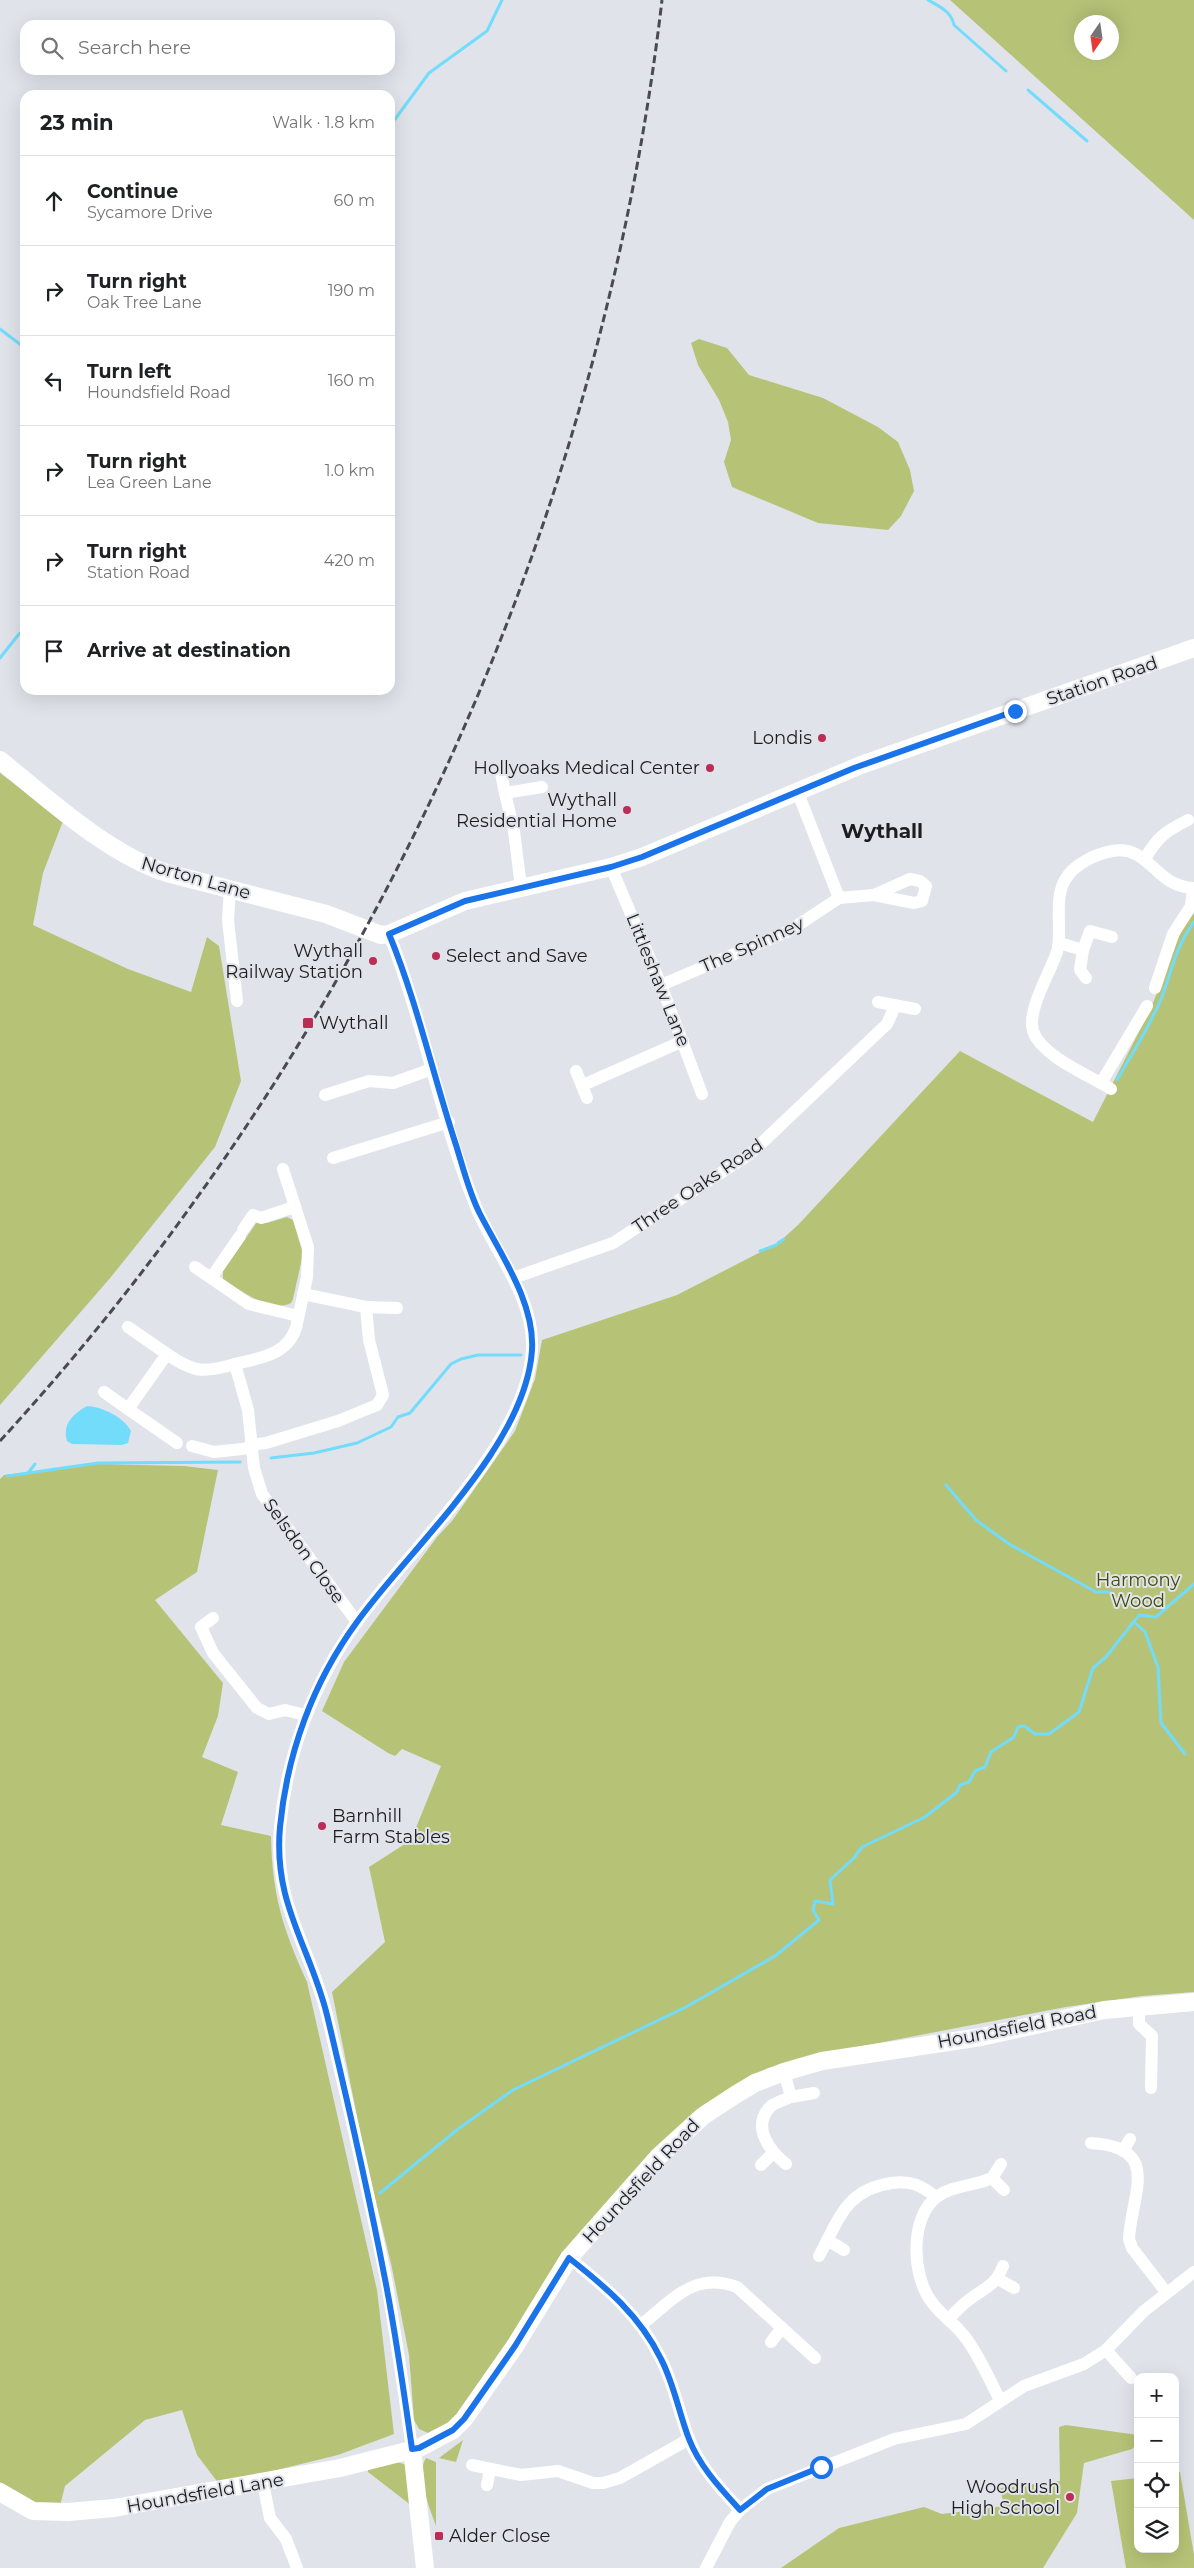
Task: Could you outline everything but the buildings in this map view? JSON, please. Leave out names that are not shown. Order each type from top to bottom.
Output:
[{"type":"street","name":"Station Road","points":[[389,934],[465,901],[611,867],[798,793],[861,765],[1194,648]]},
{"type":"street","name":"Norton Lane","points":[[0,760],[121,854],[154,869],[230,888],[364,927],[381,935],[389,934]]},
{"type":"street","points":[[501,773],[514,831],[521,887]]},
{"type":"street","points":[[505,793],[542,787]]},
{"type":"street","points":[[798,793],[838,898]]},
{"type":"street","points":[[1145,859],[1152,846],[1166,831],[1188,820]]},
{"type":"street","points":[[1147,1006],[1106,1086],[1048,1051],[1034,1032],[1032,1020],[1036,1004],[1059,943],[1061,890],[1068,874],[1080,864],[1110,851],[1123,850],[1145,859],[1168,882],[1178,887],[1193,888],[1191,906],[1173,934],[1154,988]]},
{"type":"street","name":"Littleshaw Lane","points":[[611,867],[661,985],[702,1094]]},
{"type":"street","points":[[230,888],[228,920],[237,1001]]},
{"type":"street","name":"The Spinney","points":[[661,985],[789,931],[838,898],[874,895]]},
{"type":"street","points":[[1086,978],[1080,970],[1083,950],[1090,931],[1112,937]]},
{"type":"street","points":[[389,934],[477,1208],[513,1278],[527,1316],[531,1336],[529,1368],[520,1396],[500,1438],[448,1511],[357,1622],[317,1689],[305,1715],[285,1788],[279,1831],[279,1875],[287,1906],[325,2009],[386,2280],[412,2449],[425,2568]]},
{"type":"street","points":[[1059,943],[1083,950]]},
{"type":"street","points":[[878,1002],[914,1009]]},
{"type":"street","name":"Three Oaks Road","points":[[513,1278],[613,1243],[750,1154],[887,1024],[896,1006]]},
{"type":"street","points":[[583,1085],[683,1041]]},
{"type":"street","points":[[325,1095],[369,1081],[393,1082],[432,1069]]},
{"type":"street","points":[[576,1071],[587,1098]]},
{"type":"street","points":[[334,1158],[448,1122]]},
{"type":"street","points":[[128,1327],[185,1366],[198,1371],[215,1370],[281,1350],[293,1337],[309,1259],[308,1247],[283,1169]]},
{"type":"street","points":[[212,1278],[253,1215],[261,1218],[294,1207]]},
{"type":"street","points":[[195,1267],[249,1304],[298,1316]]},
{"type":"street","points":[[303,1294],[366,1308],[397,1308]]},
{"type":"street","points":[[192,1446],[214,1452],[266,1443],[338,1421],[377,1405],[381,1400],[383,1389],[369,1340],[366,1308]]},
{"type":"street","points":[[128,1410],[167,1354]]},
{"type":"street","name":"Selsdon Close","points":[[236,1364],[248,1410],[254,1468],[262,1494],[357,1622]]},
{"type":"street","points":[[104,1392],[177,1443]]},
{"type":"street","points":[[213,1618],[201,1627],[214,1653],[257,1708],[269,1714],[285,1710],[305,1715]]},
{"type":"street","name":"Houndsfield Road","points":[[412,2449],[419,2448],[453,2430],[464,2419],[515,2346],[569,2258],[658,2157],[703,2116],[755,2083],[822,2061],[981,2036],[1104,2010],[1194,2002]]},
{"type":"street","points":[[1139,2006],[1140,2024],[1152,2036],[1151,2088]]},
{"type":"street","points":[[784,2072],[791,2096]]},
{"type":"street","points":[[786,2164],[773,2153],[765,2140],[762,2122],[771,2106],[791,2096],[814,2093]]},
{"type":"street","points":[[1123,2151],[1130,2138]]},
{"type":"street","points":[[1091,2143],[1111,2145],[1123,2151],[1135,2165],[1140,2180],[1130,2230],[1132,2248],[1166,2292]]},
{"type":"street","points":[[761,2165],[773,2153]]},
{"type":"street","points":[[1000,2400],[965,2336],[930,2301],[922,2286],[917,2260],[922,2220],[936,2197],[949,2190],[992,2178],[1001,2164]]},
{"type":"street","points":[[992,2178],[1004,2190]]},
{"type":"street","points":[[819,2256],[848,2204],[865,2189],[908,2181],[923,2186],[936,2197]]},
{"type":"street","points":[[828,2240],[844,2250]]},
{"type":"street","points":[[569,2258],[609,2290],[641,2325],[662,2360],[689,2439],[709,2474],[740,2510]]},
{"type":"street","points":[[949,2319],[969,2300],[992,2285],[998,2279],[1003,2266]]},
{"type":"street","points":[[706,2568],[730,2522],[740,2510],[767,2489],[894,2439],[966,2424],[1000,2400],[1041,2379],[1063,2373],[1084,2364],[1106,2350],[1144,2311],[1194,2272]]},
{"type":"street","points":[[998,2279],[1014,2288]]},
{"type":"street","points":[[641,2325],[691,2286],[710,2281],[724,2282],[737,2287],[814,2358]]},
{"type":"street","points":[[771,2342],[782,2328]]},
{"type":"street","points":[[1106,2350],[1131,2378]]},
{"type":"street","points":[[472,2465],[521,2475],[558,2471],[593,2483],[603,2484],[620,2478],[689,2439]]},
{"type":"street","name":"Houndsfield Lane","points":[[0,2492],[33,2511],[68,2512],[114,2508],[340,2468],[412,2449]]},
{"type":"street","points":[[487,2485],[490,2469]]},
{"type":"street","points":[[263,2483],[270,2518],[286,2539],[297,2568]]},
{"type":"green space","points":[[950,0],[1194,0],[1194,220]]},
{"type":"green space","points":[[699,339],[727,348],[749,375],[823,398],[878,427],[898,442],[910,470],[914,491],[901,516],[888,530],[818,523],[732,487],[724,462],[731,440],[728,422],[719,400],[698,365],[691,343]]},
{"type":"green space","points":[[0,773],[63,821],[43,873],[33,925],[128,969],[191,992],[207,937],[219,946],[241,1081],[215,1147],[111,1277],[0,1405]]},
{"type":"green space","name":"Harmony Wood","points":[[1194,899],[1194,1992],[1142,1996],[1066,2007],[837,2051],[768,2068],[705,2104],[655,2150],[562,2256],[460,2418],[428,2433],[419,2429],[414,2420],[409,2355],[392,2268],[365,2156],[332,1992],[385,1942],[369,1867],[411,1840],[441,1766],[402,1749],[395,1756],[388,1753],[322,1711],[344,1662],[437,1537],[452,1521],[515,1431],[535,1379],[542,1340],[677,1295],[778,1243],[798,1225],[960,1051],[1093,1122],[1151,1008]]},
{"type":"green space","points":[[287,1217],[293,1220],[303,1254],[291,1303],[283,1306],[265,1303],[246,1294],[223,1279],[223,1271],[257,1222],[267,1223]]},
{"type":"green space","points":[[99,1464],[184,1466],[218,1470],[197,1572],[155,1600],[223,1683],[218,1716],[202,1757],[238,1772],[221,1825],[271,1836],[274,1876],[280,1911],[291,1945],[307,1982],[377,2290],[394,2434],[338,2455],[219,2484],[197,2455],[182,2410],[145,2420],[65,2486],[60,2506],[33,2503],[0,2482],[0,1479],[4,1475]]},
{"type":"green space","points":[[1066,2425],[1134,2434],[1134,2447],[1084,2463],[1077,2513],[1043,2568],[781,2568],[839,2528],[924,2507],[942,2514],[1004,2506],[1000,2488],[1060,2481],[1059,2427]]},
{"type":"green space","points":[[463,2440],[456,2462],[439,2458]]},
{"type":"green space","points":[[426,2458],[436,2462],[436,2526],[423,2483],[423,2465]]},
{"type":"green space","points":[[394,2461],[407,2465],[412,2506],[368,2472],[368,2469]]},
{"type":"green space","points":[[1179,2472],[1194,2555],[1194,2568],[1126,2568],[1111,2481],[1134,2478],[1134,2553],[1179,2553]]},
{"type":"water","points":[[87,1406],[106,1411],[123,1421],[131,1431],[128,1443],[122,1445],[72,1444],[67,1441],[67,1425],[77,1412]]},
{"type":"waterway","points":[[395,119],[429,73],[487,31],[502,0]]},
{"type":"waterway","points":[[928,0],[948,13],[954,25],[1006,71]]},
{"type":"waterway","points":[[1028,90],[1087,141]]},
{"type":"waterway","points":[[0,329],[20,344]]},
{"type":"waterway","points":[[0,658],[20,633]]},
{"type":"waterway","points":[[1117,1080],[1153,1016],[1163,995],[1181,944],[1194,922]]},
{"type":"waterway","points":[[778,1243],[784,1239]]},
{"type":"waterway","points":[[760,1251],[776,1245]]},
{"type":"waterway","points":[[271,1458],[314,1453],[357,1443],[391,1427],[398,1417],[410,1413],[451,1364],[461,1359],[478,1355],[521,1355]]},
{"type":"waterway","points":[[7,1476],[98,1463],[240,1462]]},
{"type":"waterway","points":[[28,1473],[35,1464]]},
{"type":"waterway","points":[[946,1485],[976,1520],[1009,1544],[1096,1592],[1110,1592]]},
{"type":"waterway","points":[[1137,1618],[1139,1615],[1156,1617],[1194,1584]]},
{"type":"waterway","points":[[380,2193],[458,2129],[513,2090],[686,2007],[775,1956],[819,1920],[813,1910],[815,1901],[833,1904],[830,1880],[854,1858],[862,1847],[925,1817],[957,1792],[960,1785],[969,1782],[975,1771],[985,1767],[991,1752],[1014,1737],[1018,1727],[1024,1726],[1035,1734],[1049,1734],[1079,1712],[1093,1668],[1106,1657],[1135,1620]]},
{"type":"waterway","points":[[1134,1622],[1145,1632],[1158,1667],[1161,1723],[1185,1754]]},
{"type":"railway","points":[[0,1441],[130,1287],[248,1124],[353,952],[444,772],[521,586],[583,395],[631,199],[662,0]]},
{"type":"place","name":"Londis","points":[[822,738]]},
{"type":"place","name":"Hollyoaks Medical Center","points":[[710,768]]},
{"type":"place","name":"Wythall Residential Home","points":[[627,810]]},
{"type":"place","name":"Select and Save","points":[[436,956]]},
{"type":"place","name":"Wythall Railway Station","points":[[373,961]]},
{"type":"place","name":"Wythall","points":[[308,1023]]},
{"type":"place","name":"Barnhill Farm Stables","points":[[322,1826]]},
{"type":"place","name":"Woodrush High School","points":[[1070,2497]]},
{"type":"place","name":"Alder Close","points":[[439,2536]]},
{"type":"district","name":"Wythall","points":[[882,831]]},
{"type":"route","points":[[821,2467],[767,2489],[740,2510],[700,2461],[689,2439],[662,2360],[641,2325],[609,2290],[569,2258],[515,2346],[464,2419],[453,2430],[419,2448],[412,2449],[386,2280],[325,2009],[287,1906],[279,1875],[279,1831],[285,1788],[291,1763],[305,1715],[317,1689],[357,1622],[448,1511],[500,1438],[520,1396],[532,1352],[527,1316],[513,1278],[477,1208],[448,1122],[410,994],[389,934],[448,907],[486,894],[574,876],[642,857],[854,768],[1015,711]]}]
